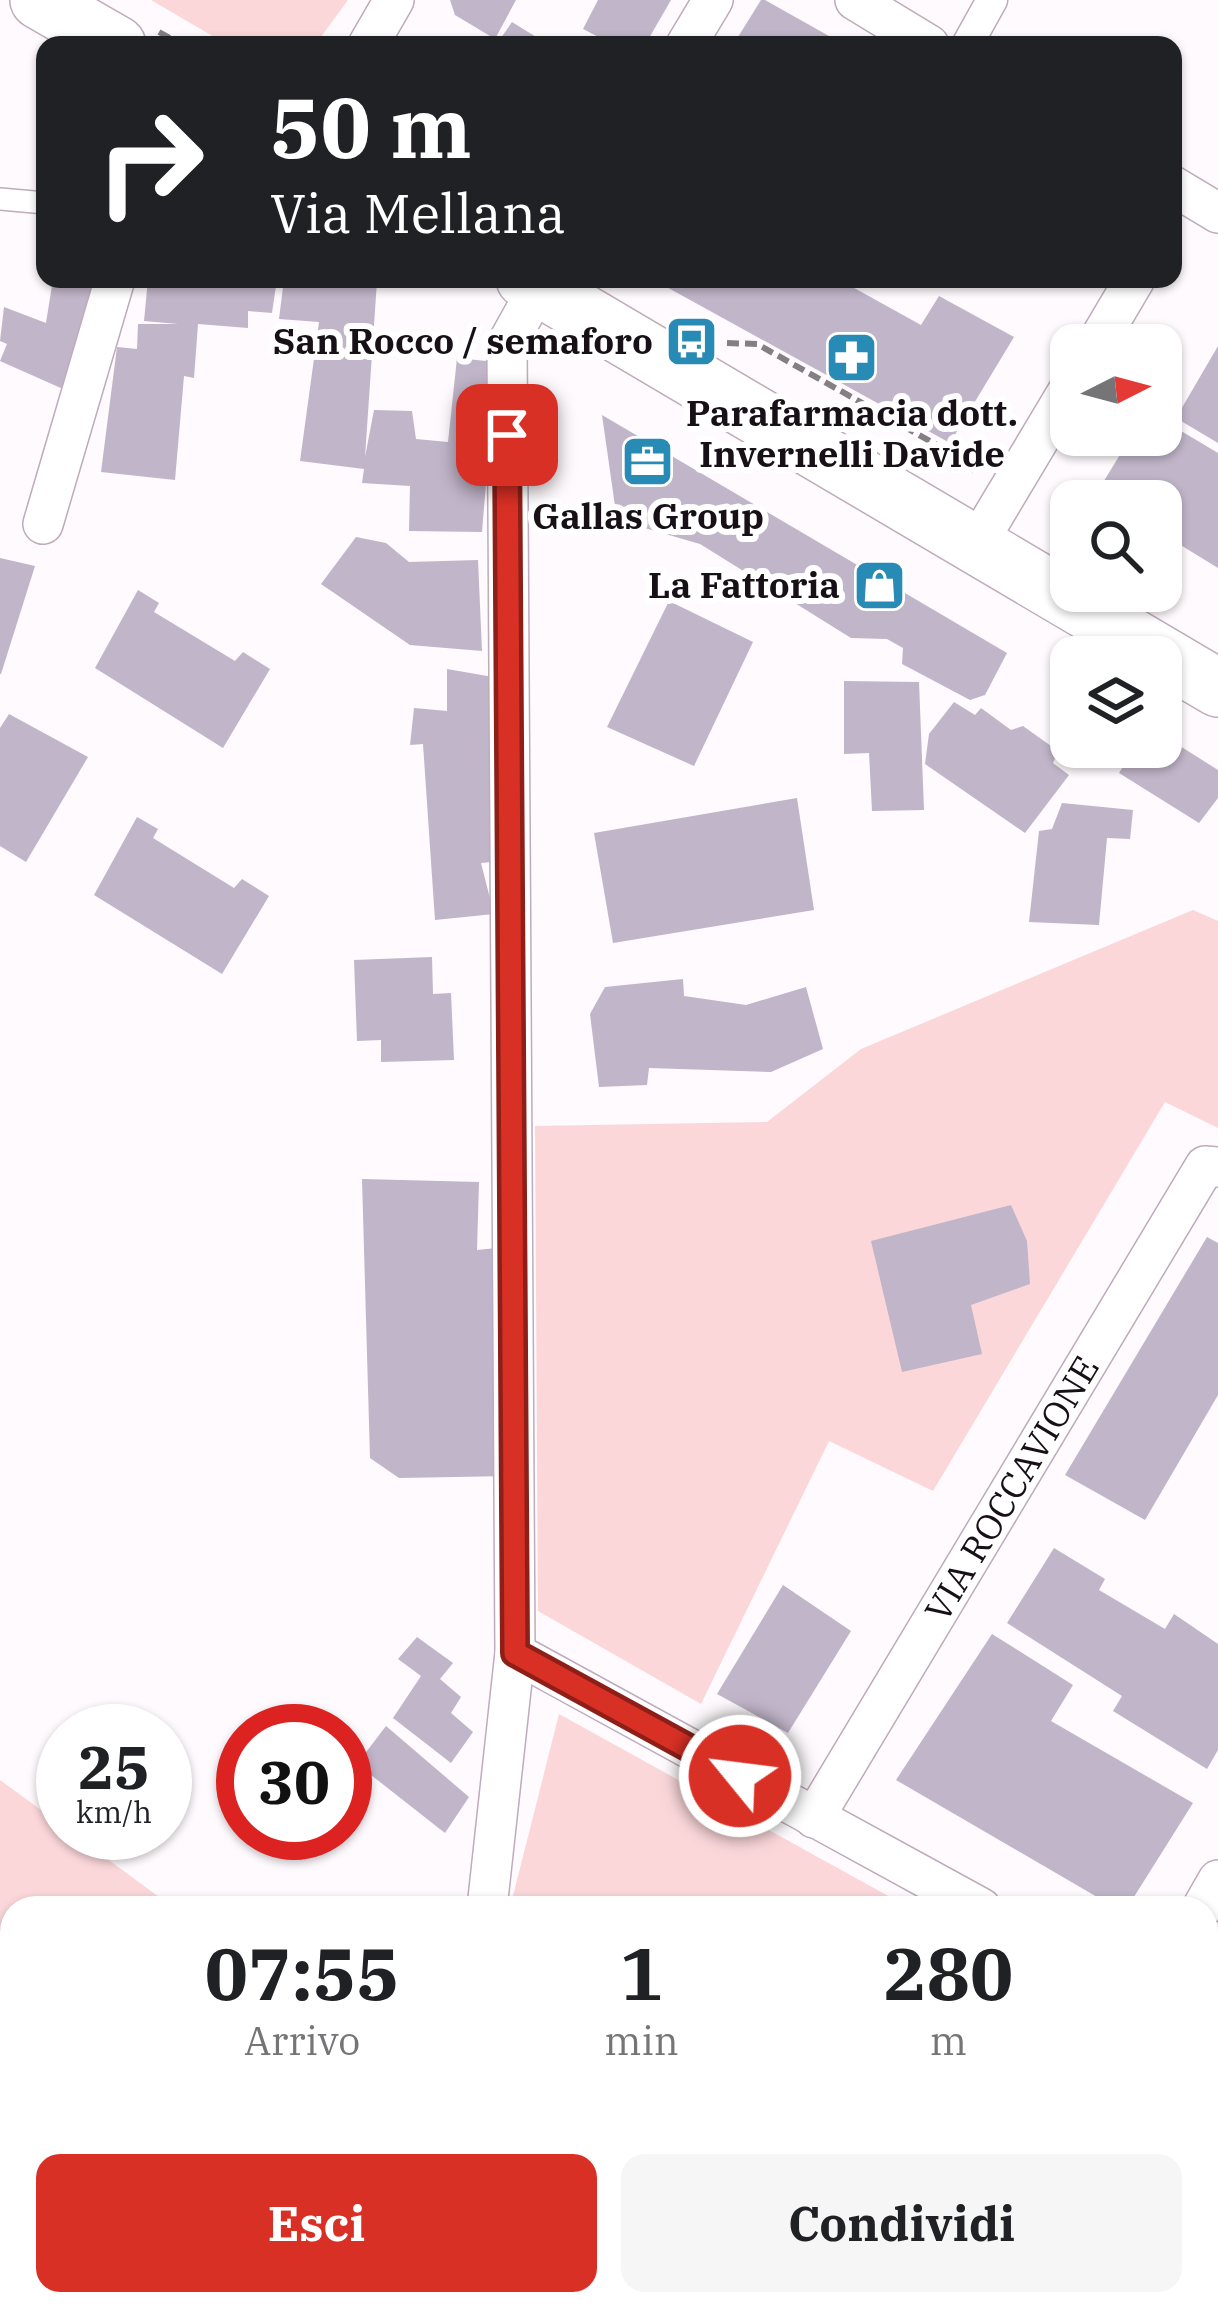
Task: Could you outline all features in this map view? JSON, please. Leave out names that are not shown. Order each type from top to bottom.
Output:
[{"type":"main road","points":[[39,0],[101,36]]},
{"type":"main road","points":[[546,288],[990,521],[1218,688]]},
{"type":"street","points":[[373,36],[394,0]]},
{"type":"street","points":[[691,36],[713,0]]},
{"type":"street","points":[[855,0],[914,36]]},
{"type":"street","points":[[972,36],[992,0]]},
{"type":"street","points":[[43,524],[112,288]]},
{"type":"street","points":[[488,1896],[515,1653],[507,344],[532,288]]},
{"type":"street","points":[[1108,324],[1130,288]]},
{"type":"street","points":[[990,521],[1050,421]]},
{"type":"street","name":"VIA ROCCAVIONE","points":[[814,1818],[1192,1186],[1205,1166],[1215,1166]]},
{"type":"street","points":[[515,1653],[958,1896]]},
{"type":"lane","points":[[0,199],[36,202]]},
{"type":"path","points":[[722,343],[757,344],[953,454],[990,521]]},
{"type":"shaded area","points":[[151,0],[348,0],[322,36],[213,36]]},
{"type":"shaded area","points":[[1193,910],[1218,921],[1218,1128],[1165,1102],[933,1491],[829,1441],[701,1704],[538,1611],[535,1126],[767,1122],[861,1049]]},
{"type":"shaded area","points":[[559,1714],[888,1896],[513,1896]]},
{"type":"shaded area","points":[[0,1780],[36,1806],[36,1860],[109,1860],[158,1896],[0,1896]]},
{"type":"building","points":[[450,0],[516,0],[497,36],[455,15]]},
{"type":"building","points":[[598,0],[671,0],[650,36],[597,36],[583,29]]},
{"type":"building","points":[[765,0],[829,36],[739,36]]},
{"type":"building","points":[[512,22],[535,36],[502,36]]},
{"type":"building","points":[[52,288],[98,288],[63,389],[0,361],[7,344],[0,341],[4,307],[46,323]]},
{"type":"building","points":[[147,288],[276,288],[272,313],[248,311],[248,328],[198,324],[194,378],[184,376],[175,480],[101,472],[117,347],[137,349],[138,324],[178,324],[144,321]]},
{"type":"building","points":[[283,288],[377,288],[365,457],[374,410],[412,411],[416,439],[448,442],[457,358],[496,362],[482,532],[409,531],[410,486],[362,483],[364,469],[300,461],[319,322],[279,319]]},
{"type":"building","points":[[668,288],[854,288],[921,325],[939,296],[1014,337],[950,443]]},
{"type":"building","points":[[1218,346],[1218,443],[1182,422],[1182,408]]},
{"type":"building","points":[[602,415],[1007,653],[985,695],[970,700],[902,664],[903,648],[887,639],[851,638],[700,544],[617,520]]},
{"type":"building","points":[[1182,432],[1218,453],[1218,568],[1182,546],[1182,480],[1105,480],[1119,456],[1182,456]]},
{"type":"building","points":[[356,537],[386,543],[409,562],[478,560],[482,651],[410,645],[321,584]]},
{"type":"building","points":[[0,558],[35,566],[1,674],[0,674]]},
{"type":"building","points":[[138,590],[159,603],[154,612],[235,661],[243,652],[270,669],[223,748],[95,668]]},
{"type":"building","points":[[669,601],[753,642],[694,766],[607,727]]},
{"type":"building","points":[[447,669],[493,677],[492,862],[481,863],[494,914],[435,920],[423,744],[410,745],[414,708],[447,711]]},
{"type":"building","points":[[844,681],[919,682],[924,810],[872,811],[869,753],[844,754]]},
{"type":"building","points":[[954,702],[975,715],[981,708],[1011,730],[1023,726],[1050,745],[1050,768],[1069,775],[1025,833],[925,764],[929,734]]},
{"type":"building","points":[[9,714],[88,757],[26,862],[0,846],[0,728]]},
{"type":"building","points":[[1182,747],[1218,770],[1218,798],[1199,823],[1119,773],[1122,768],[1182,768]]},
{"type":"building","points":[[797,798],[814,910],[613,943],[594,833]]},
{"type":"building","points":[[1062,803],[1133,810],[1130,839],[1107,838],[1099,925],[1029,922],[1039,831],[1052,829]]},
{"type":"building","points":[[137,817],[158,829],[153,838],[234,888],[242,879],[269,896],[222,974],[94,895]]},
{"type":"building","points":[[432,957],[433,994],[451,993],[454,1060],[381,1062],[381,1040],[357,1041],[354,960]]},
{"type":"building","points":[[683,979],[684,996],[746,1005],[806,987],[823,1049],[771,1072],[649,1068],[647,1085],[599,1087],[590,1014],[605,987]]},
{"type":"building","points":[[362,1179],[479,1182],[477,1250],[506,1247],[509,1476],[399,1478],[370,1458]]},
{"type":"building","points":[[1011,1205],[1027,1241],[1030,1284],[971,1305],[982,1354],[902,1372],[871,1241]]},
{"type":"building","points":[[1207,1237],[1218,1243],[1218,1395],[1145,1520],[1065,1475]]},
{"type":"building","points":[[1054,1548],[1105,1579],[1099,1590],[1165,1629],[1174,1614],[1218,1644],[1218,1750],[1207,1769],[1113,1711],[1122,1696],[1007,1623]]},
{"type":"building","points":[[783,1585],[851,1631],[788,1733],[717,1694]]},
{"type":"building","points":[[992,1634],[1073,1685],[1051,1721],[1193,1803],[1135,1896],[1095,1896],[896,1780]]},
{"type":"building","points":[[417,1637],[453,1663],[440,1679],[461,1697],[451,1713],[473,1732],[451,1763],[393,1718],[421,1676],[398,1659]]},
{"type":"building","points":[[386,1726],[469,1797],[445,1833],[372,1776],[372,1744]]},
{"type":"place","name":"San Rocco / semaforo","points":[[692,341]]},
{"type":"place","name":"Parafarmacia dott. Invernelli Davide","points":[[852,358]]},
{"type":"place","name":"Gallas Group","points":[[648,461]]},
{"type":"place","name":"La Fattoria","points":[[879,585]]},
{"type":"route","points":[[507,435],[515,1653],[740,1776]]}]
